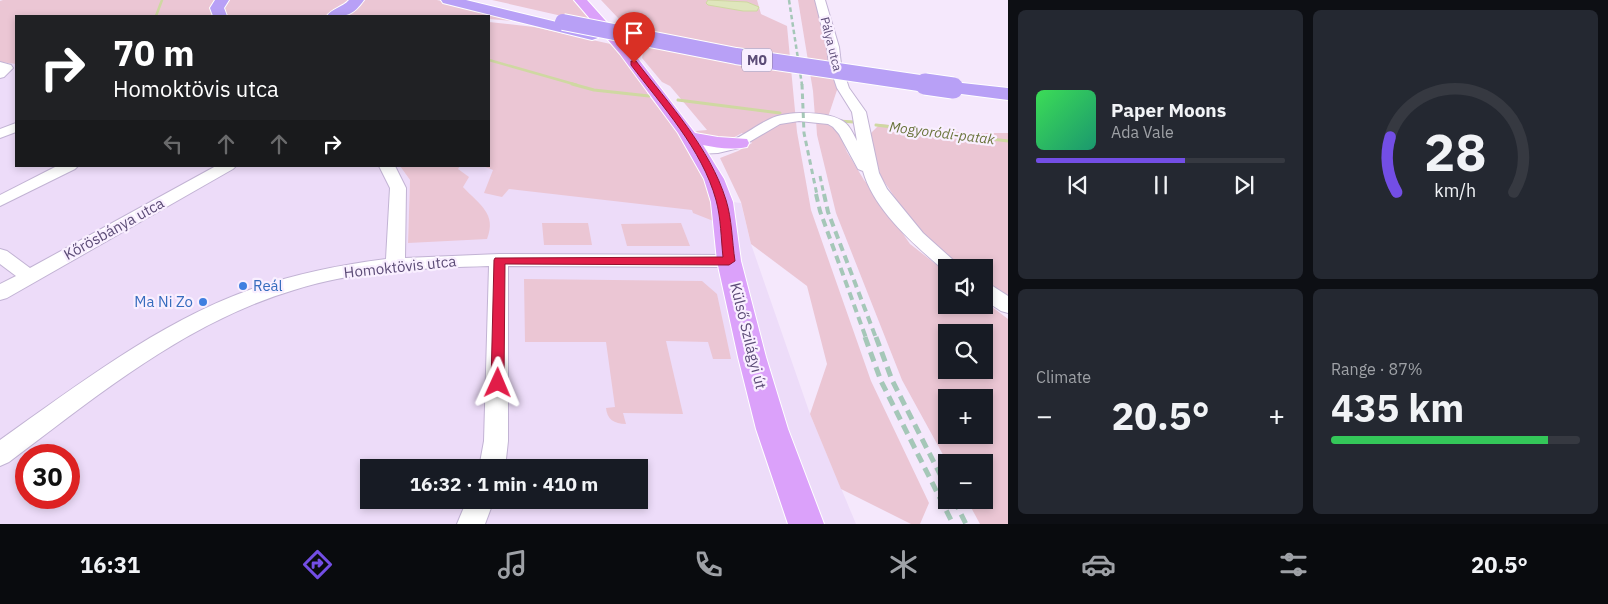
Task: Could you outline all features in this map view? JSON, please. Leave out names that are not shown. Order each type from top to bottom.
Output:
[{"type":"highway","points":[[220,15],[217,8],[222,0]]},
{"type":"highway","points":[[336,15],[348,10],[357,0]]},
{"type":"highway","name":"M0","points":[[448,0],[609,39],[771,70],[957,93],[1008,94]]},
{"type":"highway","name":"M0","points":[[469,0],[562,27],[1008,103]]},
{"type":"highway","points":[[475,0],[495,6]]},
{"type":"highway","points":[[490,21],[562,27]]},
{"type":"main road","name":"Külső Szilágyi út","points":[[580,0],[625,51],[698,152],[714,179],[722,202],[729,261],[772,430],[806,524]]},
{"type":"main road","points":[[698,152],[718,143],[733,145]]},
{"type":"main road","points":[[698,152],[714,157],[733,145]]},
{"type":"street","name":"Pálya utca","points":[[820,0],[833,48],[834,64],[843,88],[851,97],[860,116],[863,141],[871,173]]},
{"type":"street","points":[[0,66],[7,68],[0,74]]},
{"type":"street","points":[[843,88],[835,111],[838,124],[846,134],[857,158],[871,173],[879,190],[900,219],[942,259]]},
{"type":"street","points":[[733,145],[769,125],[789,117],[835,111]]},
{"type":"street","points":[[0,134],[15,127]]},
{"type":"street","points":[[0,200],[68,167]]},
{"type":"street","name":"Kőrösbánya utca","points":[[0,293],[226,167]]},
{"type":"street","points":[[388,167],[396,179],[398,188],[395,264]]},
{"type":"street","points":[[0,255],[29,276]]},
{"type":"street","name":"Homoktövis utca","points":[[0,454],[156,346],[225,309],[284,286],[362,267],[446,260],[729,261]]},
{"type":"street","points":[[493,459],[496,441],[499,260]]},
{"type":"street","points":[[993,296],[1008,306]]},
{"type":"shaded area","points":[[218,0],[213,13],[214,15],[15,15],[15,64],[0,62],[0,1]]},
{"type":"shaded area","points":[[228,0],[353,0],[339,12],[332,15],[226,15],[223,8]]},
{"type":"shaded area","points":[[361,0],[437,0],[527,22],[490,19],[490,15],[341,15],[347,13]]},
{"type":"shaded area","points":[[492,0],[576,0],[597,24]]},
{"type":"shaded area","points":[[601,0],[757,0],[761,14],[787,26],[797,132],[811,210],[871,381],[929,503],[920,524],[911,524],[841,489],[810,414],[827,364],[807,286],[751,244],[741,202],[720,158],[752,143],[742,133],[731,139],[700,137],[696,131],[707,130],[670,86],[662,82],[642,58],[648,30],[618,18]]},
{"type":"shaded area","points":[[708,0],[747,2],[759,7],[757,11],[743,11],[708,5],[706,3]]},
{"type":"shaded area","points":[[798,0],[815,0],[828,45],[828,63],[838,87],[828,117],[815,117],[813,91]]},
{"type":"shaded area","points":[[490,22],[534,27],[615,45],[639,78],[649,96],[677,131],[693,157],[707,185],[716,222],[693,213],[692,210],[509,189],[502,197],[484,193],[493,170],[486,167],[490,167]]},
{"type":"shaded area","points":[[0,62],[15,64],[15,167],[401,167],[410,180],[408,243],[480,205],[463,187],[459,167],[486,167],[493,169],[501,197],[509,189],[696,198],[741,203],[751,244],[810,414],[856,524],[0,524]]},
{"type":"shaded area","points":[[816,120],[836,126],[847,152],[864,180],[910,244],[938,266],[938,314],[993,314],[993,308],[1008,319],[1008,524],[980,524],[972,509],[993,509],[993,454],[943,454],[902,380],[836,213],[817,135]]},
{"type":"shaded area","points":[[880,124],[970,133],[1008,133],[1008,297],[993,287],[993,259],[951,259],[941,253],[904,211],[881,177],[869,135]]},
{"type":"shaded area","points":[[401,167],[459,167],[458,169],[469,177],[463,187],[481,205],[488,216],[490,230],[487,239],[408,243],[410,180]]},
{"type":"shaded area","points":[[542,223],[588,223],[592,245],[544,245]]},
{"type":"shaded area","points":[[681,223],[690,246],[627,246],[621,224]]},
{"type":"shaded area","points":[[524,279],[702,281],[717,294],[731,359],[713,359],[708,342],[666,341],[683,414],[623,413],[626,424],[615,422],[608,415],[606,408],[615,407],[606,342],[525,342]]},
{"type":"waterway","name":"Mogyoródi-patak","points":[[156,15],[162,0]]},
{"type":"waterway","name":"Mogyoródi-patak","points":[[490,60],[577,85]]},
{"type":"waterway","name":"Mogyoródi-patak","points":[[572,84],[594,90],[649,96]]},
{"type":"waterway","name":"Mogyoródi-patak","points":[[678,100],[780,113]]},
{"type":"waterway","name":"Mogyoródi-patak","points":[[838,121],[854,122]]},
{"type":"waterway","name":"Mogyoródi-patak","points":[[876,125],[1008,141]]},
{"type":"railway","points":[[789,0],[802,85]]},
{"type":"railway","points":[[802,84],[804,133],[817,195]]},
{"type":"railway","points":[[820,176],[824,195]]},
{"type":"railway","points":[[816,194],[820,211],[866,338]]},
{"type":"railway","points":[[824,194],[828,212],[876,338]]},
{"type":"railway","points":[[865,337],[881,381],[953,524]]},
{"type":"railway","points":[[876,337],[892,380],[938,470]]},
{"type":"railway","points":[[958,509],[966,524]]},
{"type":"place","name":"Reál","points":[[243,286]]},
{"type":"place","name":"Ma Ni Zo","points":[[203,302]]},
{"type":"route","points":[[498,383],[499,260],[729,261],[722,202],[714,179],[690,137],[634,63]]}]
